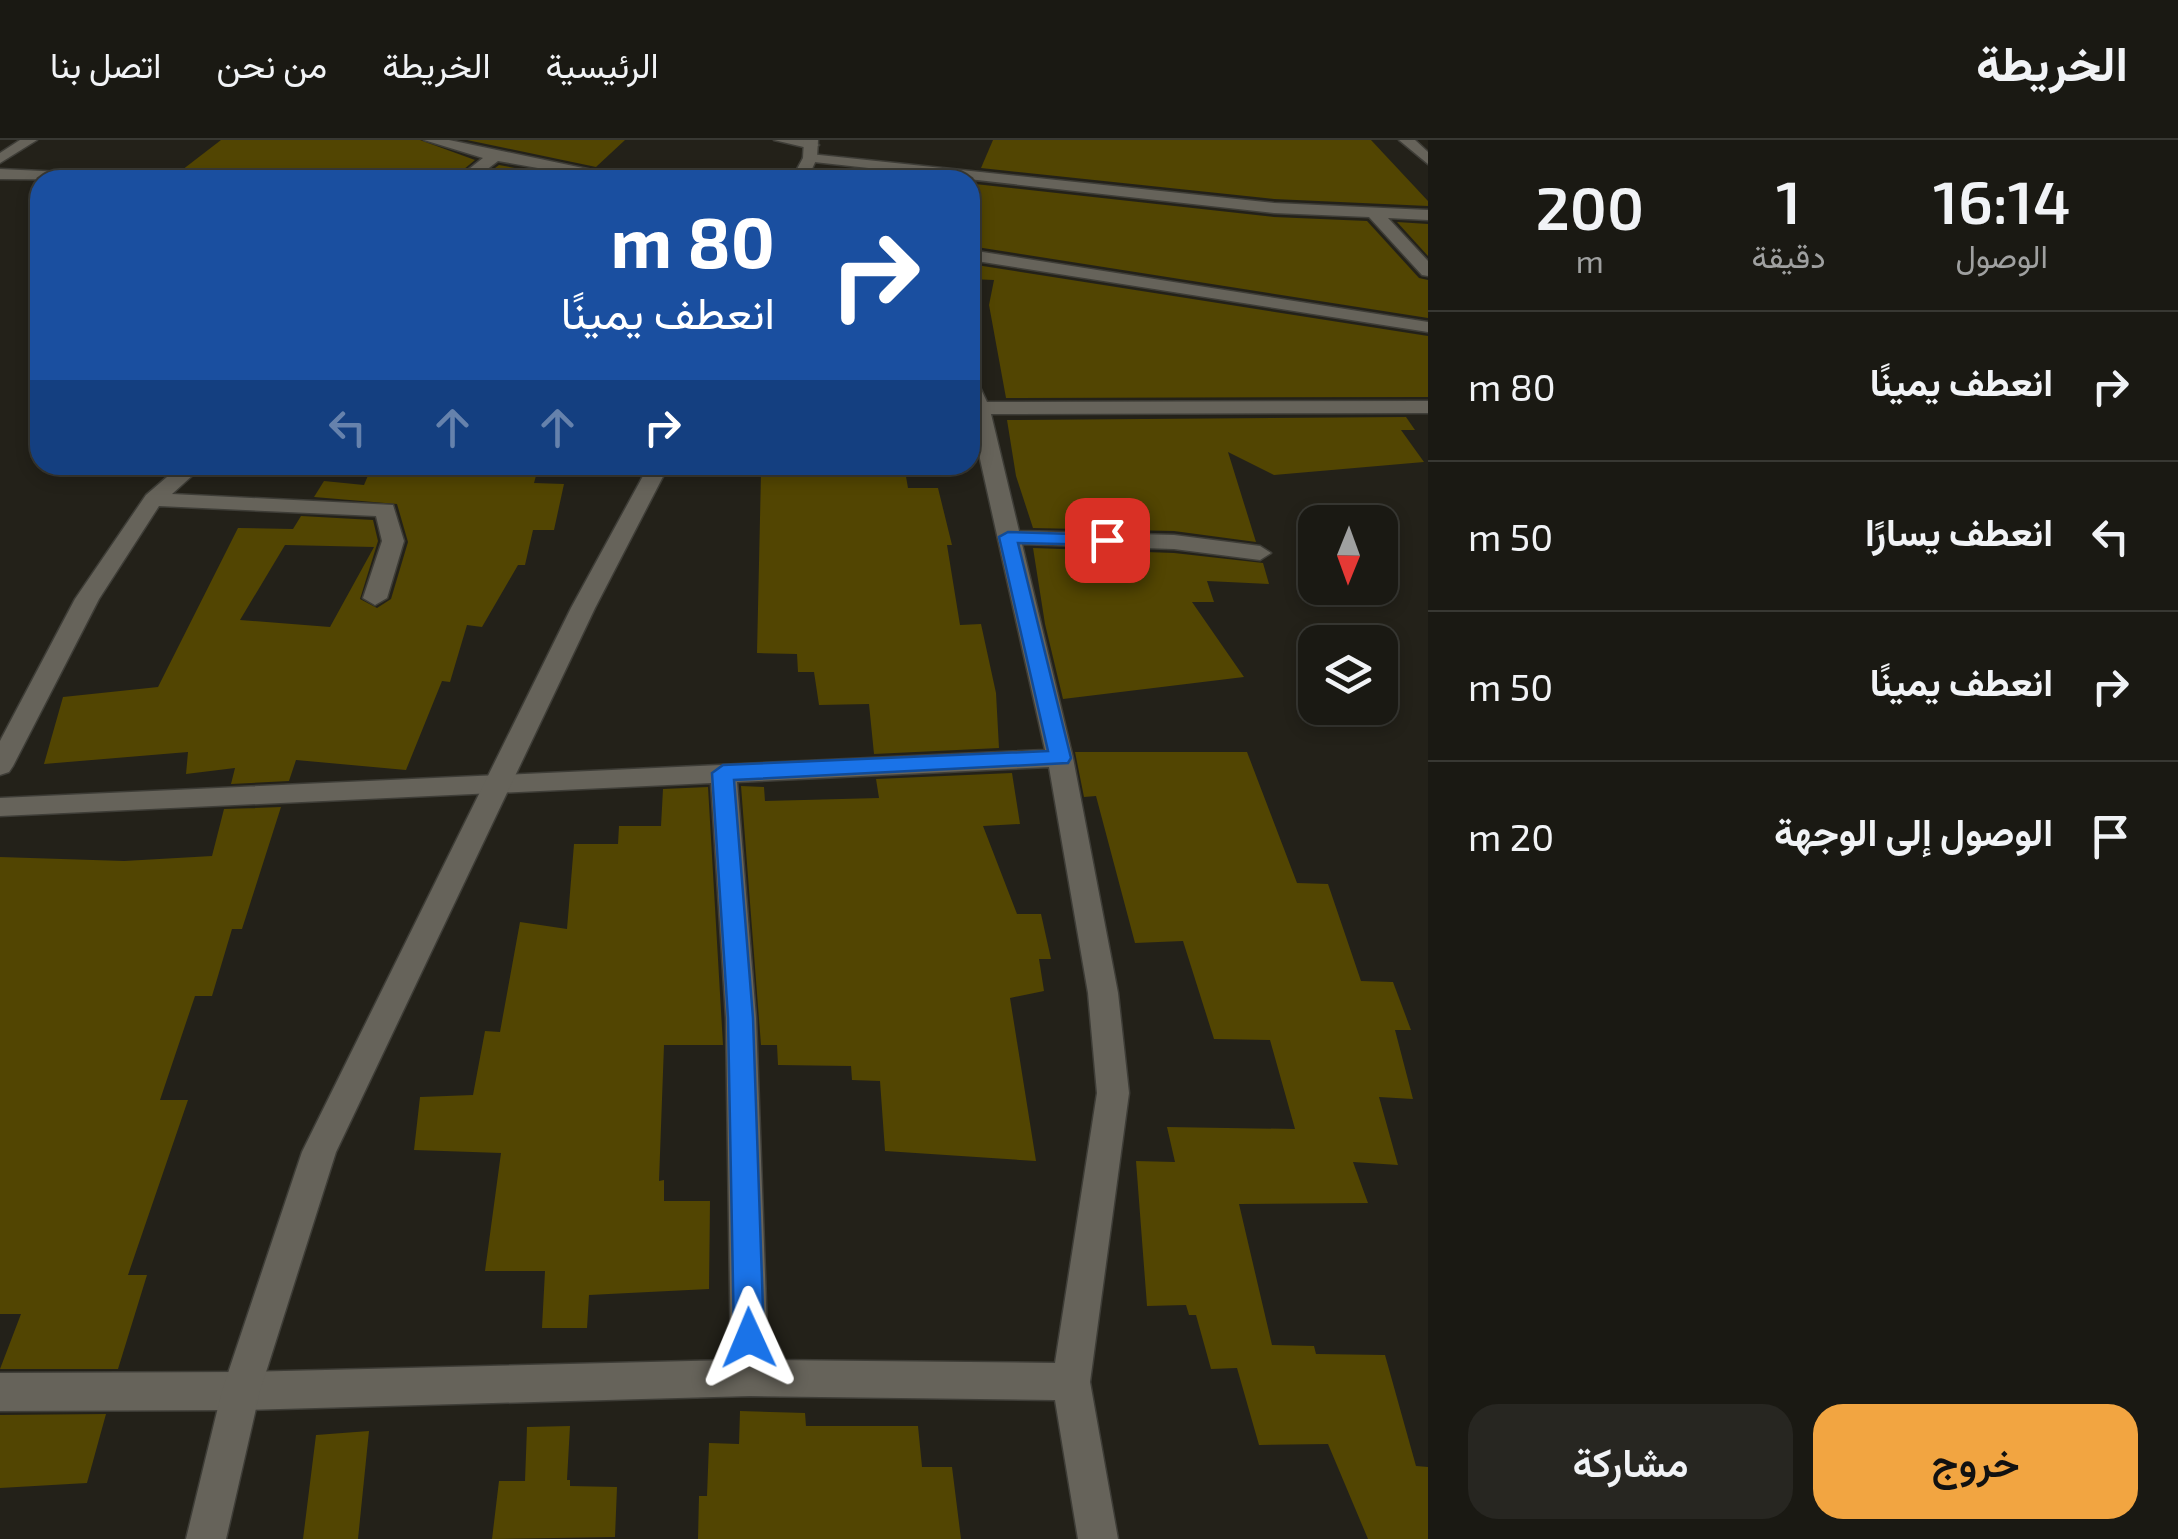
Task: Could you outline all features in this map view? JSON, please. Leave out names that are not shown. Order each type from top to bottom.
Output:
[{"type":"street","points":[[0,159],[30,140]]},
{"type":"street","points":[[430,140],[460,142],[495,156],[575,170]]},
{"type":"street","points":[[782,140],[1274,208],[1428,215]]},
{"type":"street","points":[[1406,140],[1428,160]]},
{"type":"street","points":[[476,170],[495,156]]},
{"type":"street","points":[[0,174],[30,175]]},
{"type":"street","points":[[1376,215],[1428,271]]},
{"type":"street","points":[[980,257],[1428,327]]},
{"type":"street","points":[[980,400],[1428,407]]},
{"type":"street","points":[[980,427],[1060,758],[1103,993],[1112,1093],[1071,1382],[1098,1539]]},
{"type":"street","points":[[0,766],[87,598],[153,499],[182,475]]},
{"type":"street","points":[[206,1539],[242,1391],[319,1152],[496,784],[654,475]]},
{"type":"street","points":[[153,499],[385,510],[393,541],[375,598]]},
{"type":"street","points":[[1008,537],[1174,542],[1260,554]]},
{"type":"street","points":[[0,808],[1060,758]]},
{"type":"street","points":[[723,773],[741,1018],[750,1378]]},
{"type":"street","points":[[0,1392],[242,1391],[750,1378],[1071,1382]]},
{"type":"building","points":[[221,140],[420,140],[475,160],[463,170],[182,170]]},
{"type":"building","points":[[467,140],[625,140],[596,167]]},
{"type":"building","points":[[993,140],[1371,140],[1428,201],[1428,206],[1274,199],[981,168]]},
{"type":"building","points":[[499,165],[527,170],[492,170]]},
{"type":"building","points":[[980,185],[1274,217],[1367,221],[1419,278],[1428,280],[1428,318],[980,248]]},
{"type":"building","points":[[1397,222],[1428,224],[1428,256]]},
{"type":"building","points":[[980,266],[1428,336],[1428,397],[1006,398],[989,305],[994,280],[980,279]]},
{"type":"building","points":[[1406,417],[1415,430],[1401,430],[1424,462],[1274,475],[1228,452],[1256,542],[1174,531],[1033,528],[1016,476],[1007,420]]},
{"type":"building","points":[[368,475],[536,475],[534,483],[564,484],[554,530],[533,530],[525,565],[518,565],[482,627],[467,625],[450,682],[442,681],[406,770],[296,760],[289,781],[231,784],[235,768],[186,774],[188,752],[44,764],[63,697],[158,687],[238,528],[293,529],[301,516],[373,520],[378,541],[360,599],[377,608],[391,599],[408,542],[397,504],[314,497],[324,481],[364,485]],"holes":[[[285,545],[374,547],[330,627],[240,620]]]},
{"type":"building","points":[[761,475],[906,475],[908,488],[938,488],[952,545],[947,545],[960,625],[981,624],[996,693],[999,748],[874,754],[869,704],[819,705],[814,672],[798,672],[797,654],[757,653]]},
{"type":"building","points":[[1033,548],[1174,553],[1263,563],[1269,584],[1207,581],[1214,602],[1192,602],[1244,677],[1063,699],[1045,624]]},
{"type":"building","points":[[1075,752],[1247,752],[1297,883],[1328,884],[1361,981],[1393,982],[1411,1030],[1395,1030],[1413,1099],[1379,1097],[1398,1165],[1353,1162],[1368,1203],[1239,1204],[1272,1345],[1314,1346],[1316,1354],[1385,1355],[1416,1466],[1428,1467],[1428,1539],[1368,1539],[1328,1444],[1259,1445],[1237,1368],[1211,1369],[1196,1315],[1189,1315],[1186,1305],[1147,1306],[1136,1161],[1175,1162],[1167,1127],[1295,1129],[1270,1040],[1214,1039],[1183,941],[1135,943],[1096,796],[1084,797]]},
{"type":"building","points":[[1012,773],[1020,824],[983,826],[1017,914],[1041,914],[1051,959],[1039,959],[1044,991],[1010,998],[1036,1161],[885,1151],[880,1081],[852,1080],[851,1066],[778,1065],[777,1045],[761,1045],[741,786],[764,787],[765,801],[879,798],[876,779]]},
{"type":"building","points":[[708,787],[723,1045],[664,1045],[659,1181],[664,1180],[664,1201],[710,1201],[709,1289],[589,1295],[587,1328],[542,1328],[545,1271],[485,1271],[501,1153],[414,1150],[420,1097],[473,1095],[485,1031],[500,1032],[520,922],[567,929],[574,844],[618,844],[619,826],[661,826],[663,789]]},
{"type":"building","points":[[281,807],[242,929],[232,929],[212,996],[195,996],[160,1100],[188,1100],[128,1275],[147,1275],[118,1369],[0,1369],[21,1314],[0,1314],[0,857],[124,861],[212,856],[224,809]]},
{"type":"building","points":[[740,1411],[805,1413],[806,1426],[918,1426],[922,1467],[952,1467],[961,1539],[698,1539],[699,1496],[707,1496],[709,1443],[739,1444]]},
{"type":"building","points":[[106,1414],[87,1483],[0,1488],[0,1415]]},
{"type":"building","points":[[570,1426],[567,1480],[570,1486],[617,1487],[615,1537],[492,1539],[499,1481],[525,1481],[527,1427]]},
{"type":"building","points":[[369,1431],[358,1539],[303,1539],[316,1435]]},
{"type":"route","points":[[749,1338],[741,1018],[723,773],[1060,758],[1008,537],[1107,540]]}]
